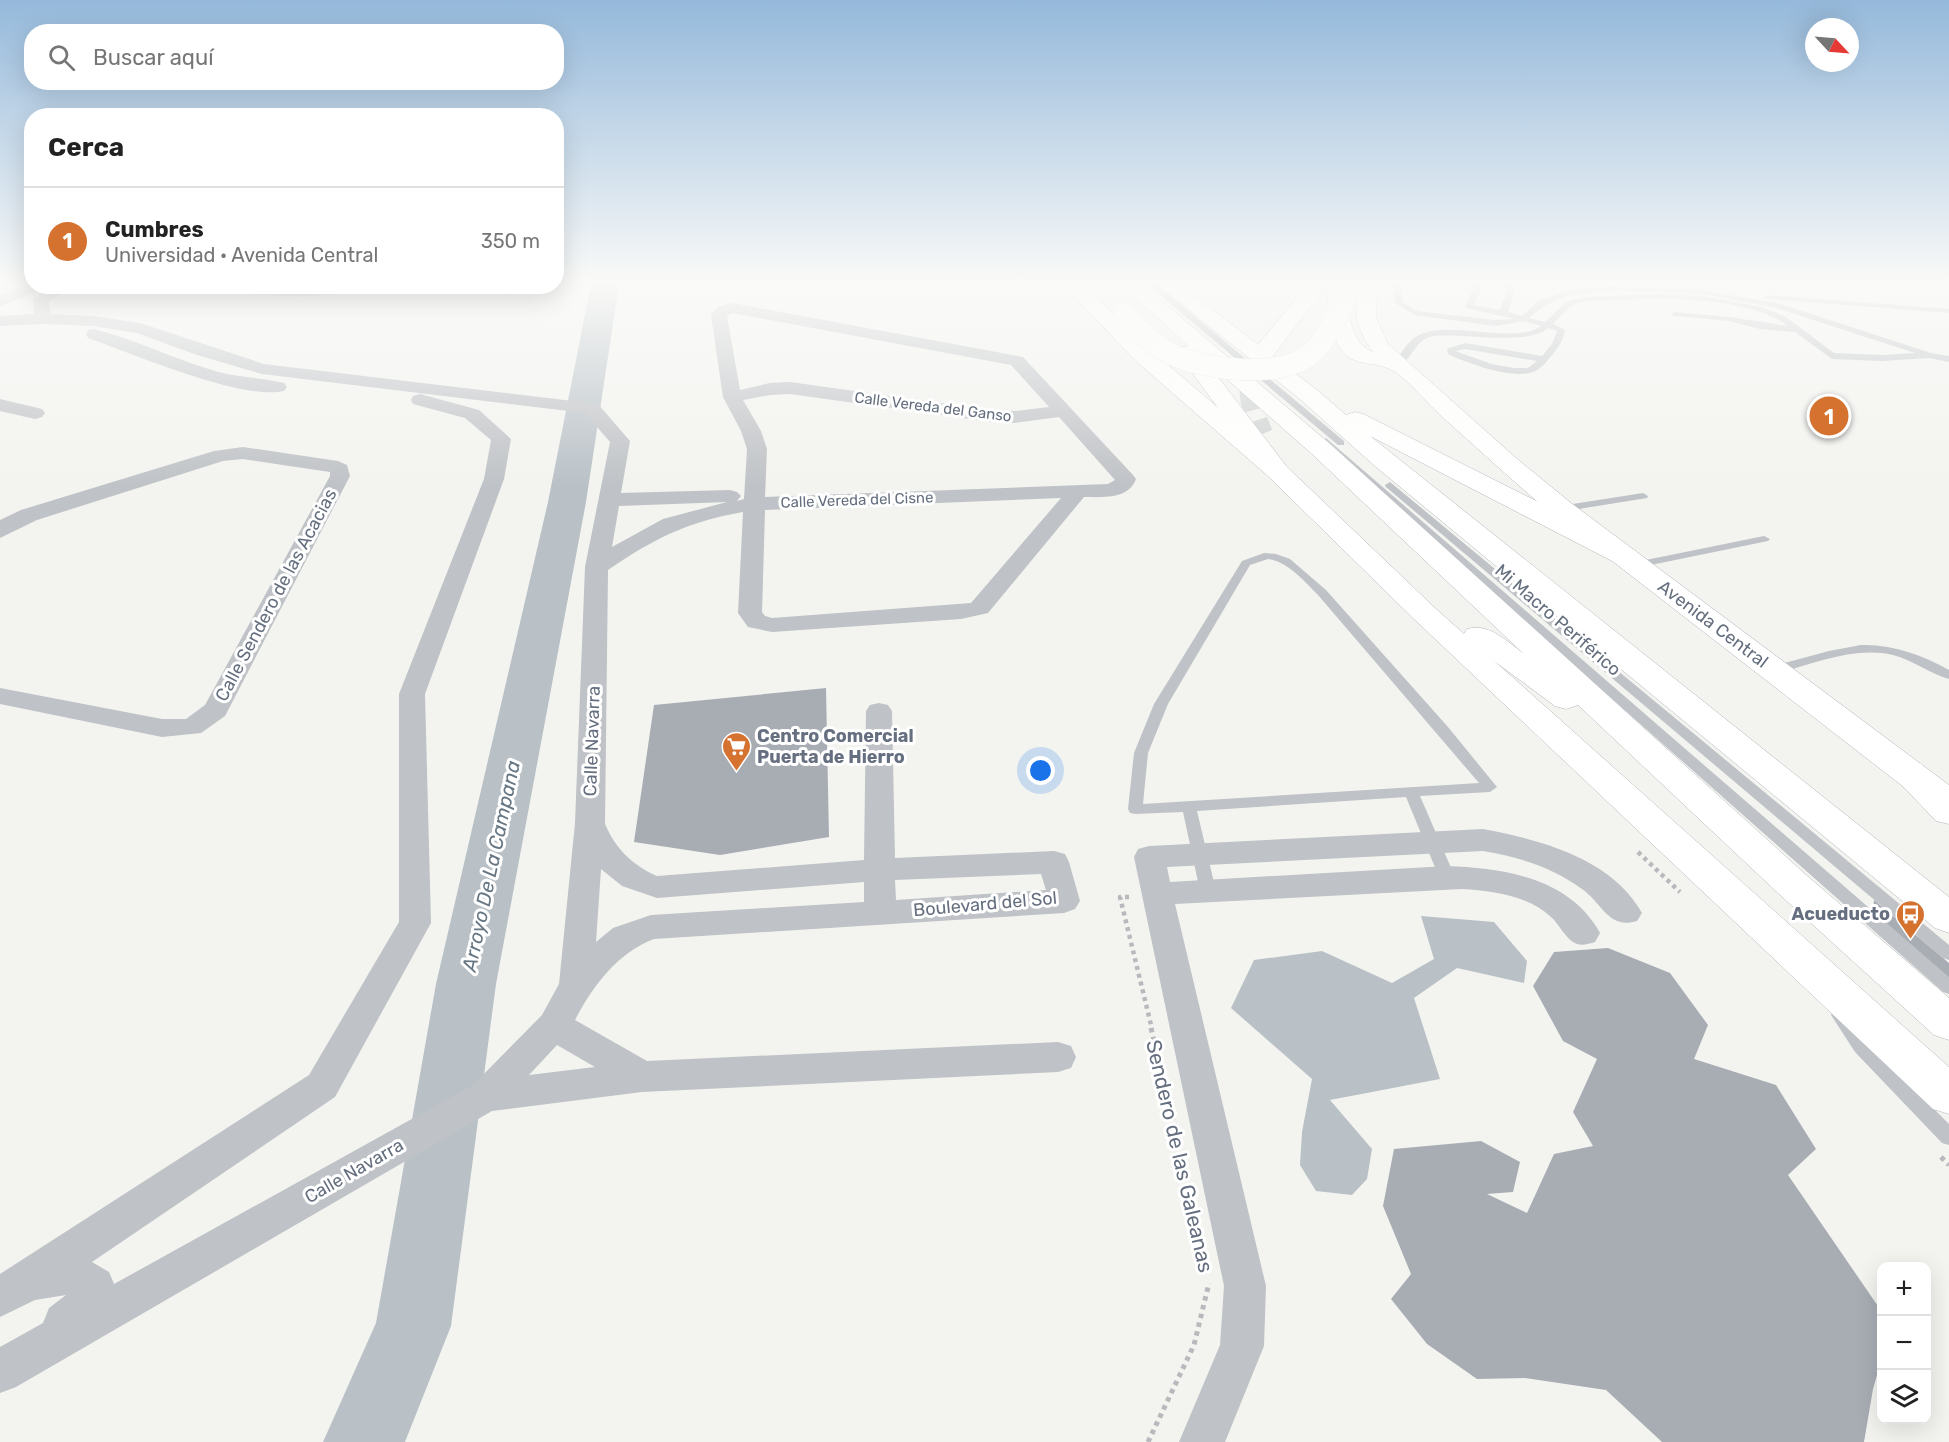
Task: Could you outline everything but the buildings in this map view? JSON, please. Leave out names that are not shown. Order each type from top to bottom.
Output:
[{"type":"main road","points":[[1139,351],[1277,471],[1425,614],[1949,1095]]},
{"type":"main road","points":[[1167,351],[1177,357],[1219,368],[1266,368],[1295,362],[1313,351]]},
{"type":"main road","points":[[1188,351],[1277,471]]},
{"type":"main road","points":[[1211,351],[1321,449],[1792,884],[1949,1023]]},
{"type":"main road","points":[[1239,351],[1309,395],[1550,511]]},
{"type":"main road","points":[[1353,351],[1397,364]]},
{"type":"main road","name":"Avenida Central","points":[[1384,351],[1481,440],[1550,511],[1631,561],[1949,803]]},
{"type":"main road","points":[[1309,395],[1394,469],[1949,918]]},
{"type":"main road","points":[[1262,434],[1478,634],[1720,871],[1812,970]]},
{"type":"main road","points":[[1478,634],[1618,739],[1792,884]]},
{"type":"main road","points":[[1908,771],[1949,812]]},
{"type":"street","name":"Calle Navarra","points":[[0,1371],[475,1102],[554,1025],[576,985],[590,823],[597,567],[620,441],[583,407],[486,405],[252,385],[208,375],[145,351]]},
{"type":"street","name":"Calle Navarra","points":[[205,351],[262,369],[486,405]]},
{"type":"street","points":[[725,351],[732,397],[751,430],[757,449],[750,614],[757,621],[772,625],[961,612],[979,608],[1078,491]]},
{"type":"street","points":[[965,351],[1017,361],[1064,411]]},
{"type":"street","name":"Calle Vereda del Ganso","points":[[732,397],[770,389],[790,388],[991,416],[1014,417],[1064,411]]},
{"type":"street","points":[[0,405],[35,414]]},
{"type":"street","name":"Calle Navarra","points":[[14,1289],[322,1086],[415,923],[412,694],[494,479],[501,439],[486,405]]},
{"type":"street","name":"Calle Vereda del Cisne","points":[[610,500],[754,500],[1120,488],[1126,479],[1064,411]]},
{"type":"street","name":"Calle Sendero de las Acacias","points":[[0,531],[29,515],[221,455],[243,453],[332,465],[340,469],[340,476],[216,710],[202,721],[191,727],[162,728],[0,696]]},
{"type":"street","name":"Calle Vereda del Cisne","points":[[597,567],[672,524],[754,500]]},
{"type":"street","points":[[879,711],[880,913]]},
{"type":"street","name":"Boulevard del Sol","points":[[576,985],[603,955],[625,937],[651,927],[1064,901],[1054,862],[881,870],[657,887],[643,883],[610,861],[599,846],[590,823]]},
{"type":"street","points":[[1201,854],[1483,840],[1518,846],[1556,860],[1594,880],[1626,913]]},
{"type":"street","name":"Sendero de las Galeanas","points":[[1201,854],[1149,857],[1245,1286],[1242,1346],[1202,1442]]},
{"type":"street","points":[[1156,894],[1448,877],[1490,878],[1530,889],[1560,907],[1584,933]]},
{"type":"street","points":[[554,1025],[642,1077]]},
{"type":"street","points":[[475,1102],[642,1077],[1058,1057]]},
{"type":"street","points":[[0,1359],[64,1323],[83,1308],[93,1296],[94,1286],[84,1278],[72,1274],[14,1289]]},
{"type":"lane","name":"Mi Macro Periférico","points":[[1216,351],[1949,954]]},
{"type":"lane","name":"Mi Macro Periférico","points":[[1216,351],[1347,459],[1949,987]]},
{"type":"lane","points":[[1397,364],[1408,351]]},
{"type":"lane","points":[[1451,351],[1462,358],[1512,370],[1531,370],[1550,351]]},
{"type":"lane","points":[[1497,351],[1543,359]]},
{"type":"lane","points":[[1826,351],[1832,356],[1882,358],[1929,354]]},
{"type":"lane","points":[[1920,351],[1949,359]]},
{"type":"lane","points":[[1550,511],[1643,496]]},
{"type":"lane","points":[[1631,561],[1764,539]]},
{"type":"lane","points":[[1260,556],[1276,557],[1293,565],[1332,604],[1449,735],[1490,787],[1411,792],[1189,807],[1135,809],[1141,753],[1161,704],[1189,655],[1246,563],[1260,556]]},
{"type":"lane","points":[[1775,670],[1861,649],[1885,650],[1907,656],[1949,675]]},
{"type":"lane","points":[[1411,792],[1448,877]]},
{"type":"lane","points":[[1189,807],[1208,891]]},
{"type":"lane","points":[[1812,970],[1861,1047],[1949,1137]]},
{"type":"path","name":"Sendero de las Galeanas","points":[[1156,894],[1120,897],[1178,1139]]},
{"type":"path","name":"Sendero de las Galeanas","points":[[1148,1442],[1194,1345],[1210,1277]]},
{"type":"shaded area","points":[[1421,916],[1494,922],[1527,961],[1524,983],[1457,968],[1414,998],[1440,1079],[1330,1100],[1372,1149],[1367,1179],[1352,1195],[1316,1191],[1300,1165],[1302,1132],[1312,1079],[1231,1008],[1254,960],[1322,951],[1392,983],[1434,959]]},
{"type":"waterway","name":"Arroyo De La Campana","points":[[364,1442],[413,1326],[466,984],[567,502],[593,351]]},
{"type":"tunnel","points":[[1260,357],[1252,376],[1251,395],[1262,434]]},
{"type":"place","name":"Cumbres","points":[[1829,416]]},
{"type":"place","name":"Centro Comercial Puerta de Hierro","points":[[736,772]]},
{"type":"place","name":"Acueducto","points":[[1911,940]]}]
